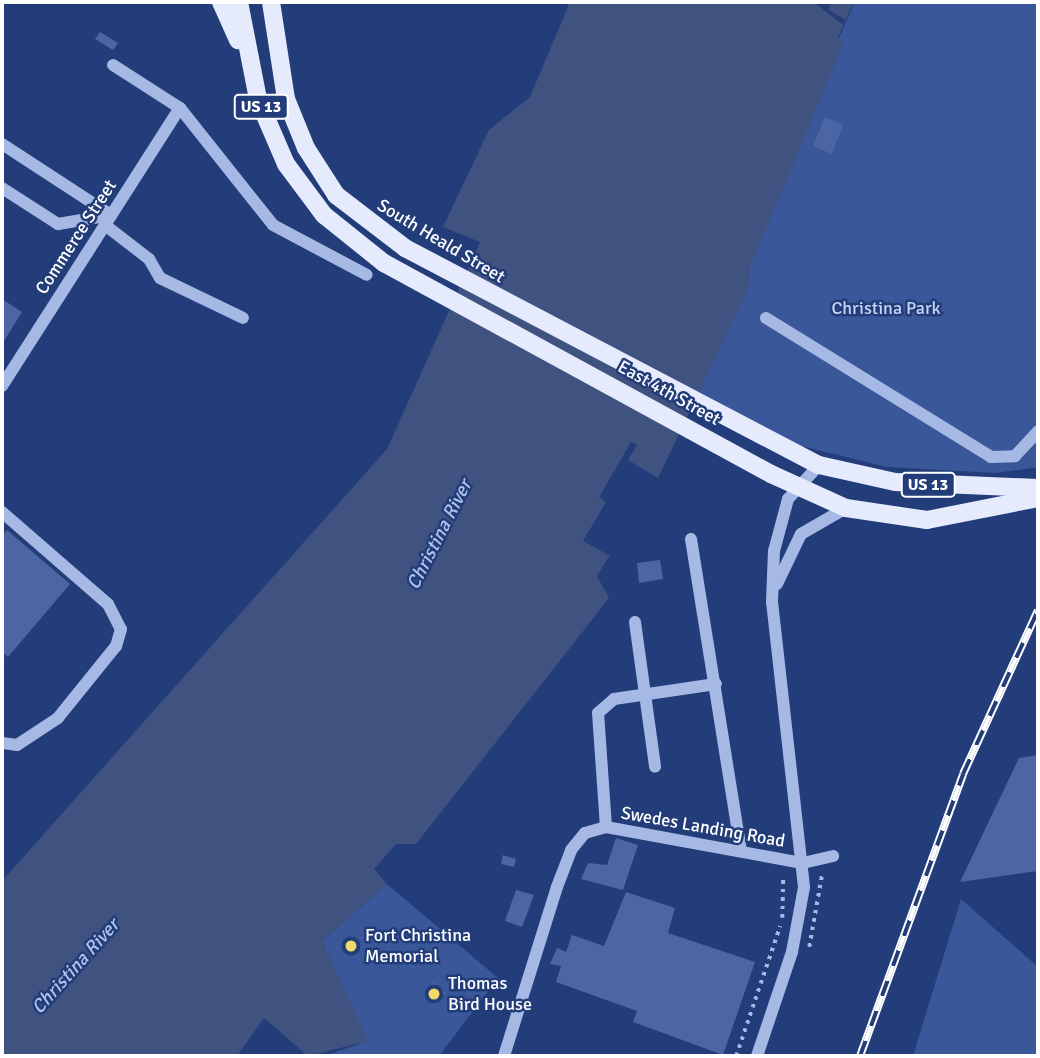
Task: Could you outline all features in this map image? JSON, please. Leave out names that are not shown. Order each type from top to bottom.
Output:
[{"type":"main road","points":[[221,2],[251,73]]},
{"type":"main road","name":"US 13","points":[[239,2],[251,73]]},
{"type":"main road","name":"South Heald Street","points":[[271,2],[286,99],[329,185],[361,218],[405,248],[713,413]]},
{"type":"main road","name":"East 4th Street","points":[[251,73],[272,136],[312,201],[384,262],[771,474],[846,508],[927,520],[1038,498]]},
{"type":"main road","name":"East 4th Street","points":[[713,413],[820,466],[895,482],[1038,488]]},
{"type":"street","points":[[113,65],[180,108],[272,225],[367,275]]},
{"type":"street","name":"Commerce Street","points":[[2,386],[180,108]]},
{"type":"street","points":[[2,144],[108,220],[149,259],[160,278],[243,318]]},
{"type":"street","points":[[2,188],[58,224],[108,220]]},
{"type":"street","points":[[766,318],[991,457],[1015,456],[1038,432]]},
{"type":"street","name":"Swedes Landing Road","points":[[757,1056],[801,916],[803,863],[772,602],[779,526],[797,487],[820,466]]},
{"type":"street","name":"Swedes Landing Road","points":[[772,602],[801,534],[846,508]]},
{"type":"street","points":[[2,512],[108,604],[121,629],[116,646],[58,718],[17,745],[2,743]]},
{"type":"street","points":[[691,539],[741,851]]},
{"type":"street","points":[[635,622],[655,767]]},
{"type":"street","points":[[606,827],[598,713],[614,699],[716,684]]},
{"type":"street","name":"Swedes Landing Road","points":[[504,1056],[571,850],[585,833],[606,827],[803,863],[833,856]]},
{"type":"path","points":[[736,1056],[782,921],[783,878]]},
{"type":"green space","name":"Christina Park","points":[[855,2],[1038,2],[1038,467],[996,473],[887,467],[797,445],[696,390],[730,321],[740,258]]},
{"type":"green space","points":[[387,884],[498,978],[439,1056],[325,1056],[367,1041],[322,941]]},
{"type":"green space","points":[[961,899],[1038,967],[1038,1056],[913,1056]]},
{"type":"water","name":"Christina River","points":[[570,2],[854,2],[838,37],[843,45],[750,267],[749,287],[658,478],[597,576],[609,598],[416,844],[396,844],[374,869],[387,884],[322,941],[368,1041],[308,1056],[264,1018],[237,1056],[2,1056],[2,881],[387,449],[480,242],[443,227],[489,130],[530,97]]},
{"type":"pier","points":[[814,2],[832,2],[828,10],[845,19],[843,25]]},
{"type":"pier","points":[[631,442],[637,445],[628,460],[658,478],[612,557],[583,541],[606,502],[599,497]]},
{"type":"building","points":[[100,32],[118,43],[113,50],[95,39]]},
{"type":"building","points":[[825,117],[843,125],[832,154],[813,146]]},
{"type":"building","points":[[2,299],[22,312],[2,344]]},
{"type":"building","points":[[7,530],[70,584],[8,657],[2,652],[2,536]]},
{"type":"building","points":[[660,560],[663,579],[639,583],[637,563]]},
{"type":"building","points":[[1038,755],[1038,871],[960,882],[1019,758]]},
{"type":"building","points":[[616,838],[638,845],[623,890],[581,879],[588,863],[607,865]]},
{"type":"building","points":[[503,855],[516,859],[514,867],[501,864]]},
{"type":"building","points":[[516,890],[534,895],[522,927],[505,921]]},
{"type":"building","points":[[626,892],[675,908],[668,933],[755,962],[723,1055],[633,1022],[637,1011],[556,982],[561,966],[550,964],[557,948],[566,952],[572,935],[604,946]]},
{"type":"building","name":"Thomas Bird House","points":[[434,982],[446,993],[435,1005],[423,994]]},
{"type":"railway","points":[[860,1056],[963,774],[1038,610]]},
{"type":"place","name":"Fort Christina Memorial","points":[[351,946]]},
{"type":"place","name":"Thomas Bird House","points":[[434,994]]}]
